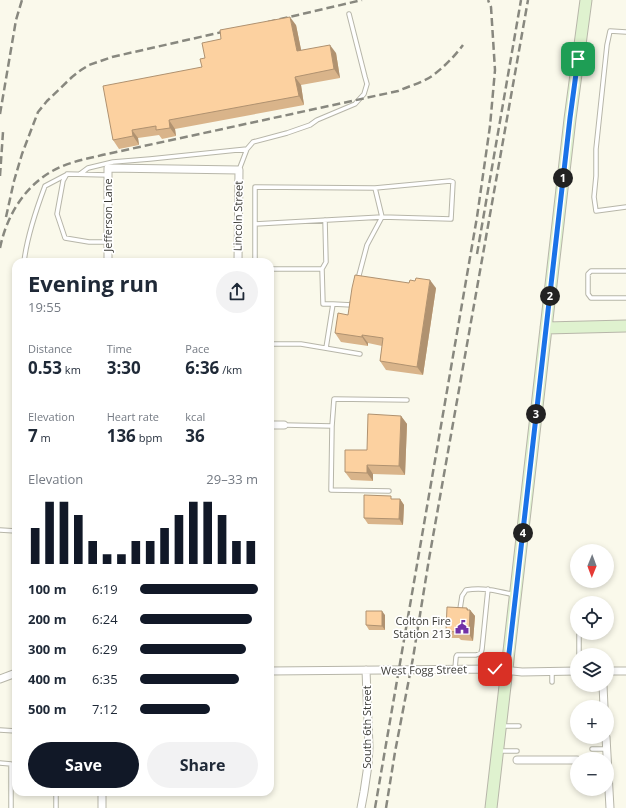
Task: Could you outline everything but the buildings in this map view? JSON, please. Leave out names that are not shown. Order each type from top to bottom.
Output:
[{"type":"main road","points":[[491,808],[570,118],[586,0]]},
{"type":"main road","points":[[546,328],[626,326]]},
{"type":"street","points":[[108,172],[239,170]]},
{"type":"street","name":"Lincoln Street","points":[[238,258],[239,170]]},
{"type":"street","name":"Jefferson Lane","points":[[108,172],[108,258]]},
{"type":"street","points":[[274,425],[284,425]]},
{"type":"street","name":"West Fogg Street","points":[[274,671],[495,669],[507,671],[570,671]]},
{"type":"street","name":"South 6th Street","points":[[361,808],[368,759],[366,670]]},
{"type":"street","points":[[614,671],[626,671]]},
{"type":"street","points":[[0,678],[12,674]]},
{"type":"street","points":[[606,744],[606,752]]},
{"type":"street","points":[[517,760],[570,760]]},
{"type":"street","points":[[102,796],[102,808]]},
{"type":"street","points":[[609,796],[610,808]]},
{"type":"lane","points":[[239,170],[247,149],[253,142],[310,125],[317,120],[355,104],[364,94],[367,84],[349,14]]},
{"type":"lane","points":[[626,32],[610,31],[607,45],[596,149],[594,197],[596,211],[626,207]]},
{"type":"lane","points":[[80,174],[88,168],[113,162],[247,149]]},
{"type":"lane","points":[[25,258],[35,211],[45,186],[67,174],[108,172]]},
{"type":"lane","points":[[67,174],[63,181],[57,214],[65,238],[89,242],[108,242]]},
{"type":"lane","points":[[255,224],[382,217],[450,219],[453,182],[450,181],[375,188],[255,187],[255,224],[255,258]]},
{"type":"lane","points":[[358,282],[367,245],[382,217],[375,188]]},
{"type":"lane","points":[[325,220],[326,262],[322,269],[323,304],[352,305],[354,297]]},
{"type":"lane","points":[[274,269],[322,269]]},
{"type":"lane","points":[[626,271],[591,271],[588,274],[588,294],[591,298],[626,298]]},
{"type":"lane","points":[[326,348],[334,304]]},
{"type":"lane","points":[[274,344],[301,344],[360,354]]},
{"type":"lane","points":[[389,491],[331,490],[334,399],[407,400]]},
{"type":"lane","points":[[284,425],[332,426]]},
{"type":"lane","points":[[0,530],[12,530]]},
{"type":"lane","points":[[460,609],[462,596],[466,590],[476,588],[516,595]]},
{"type":"lane","points":[[455,669],[457,655],[476,656],[481,653],[488,590]]},
{"type":"lane","points":[[552,671],[552,682]]},
{"type":"lane","points":[[501,726],[519,726]]},
{"type":"lane","points":[[0,730],[12,731]]},
{"type":"lane","points":[[592,749],[606,749]]},
{"type":"lane","points":[[498,751],[517,751]]},
{"type":"lane","points":[[0,763],[11,764],[11,808]]},
{"type":"lane","points":[[56,796],[56,808]]},
{"type":"railway","points":[[0,114],[16,20],[22,0]]},
{"type":"railway","points":[[268,22],[362,0]]},
{"type":"railway","points":[[375,808],[477,217],[490,126],[495,70],[491,7],[488,0]]},
{"type":"railway","points":[[477,254],[521,0]]},
{"type":"railway","points":[[386,808],[528,0]]},
{"type":"railway","points":[[6,217],[22,154],[38,112],[47,101],[72,77],[89,65],[112,57],[231,30]]},
{"type":"railway","points":[[0,248],[9,220],[24,195],[34,185],[57,168],[107,154],[398,91],[420,83],[432,76],[449,62],[463,45]]},
{"type":"railway","points":[[0,176],[3,132]]},
{"type":"place","name":"Colton Fire Station 213","points":[[462,627]]},
{"type":"route","points":[[495,669],[507,671],[578,59]]}]
